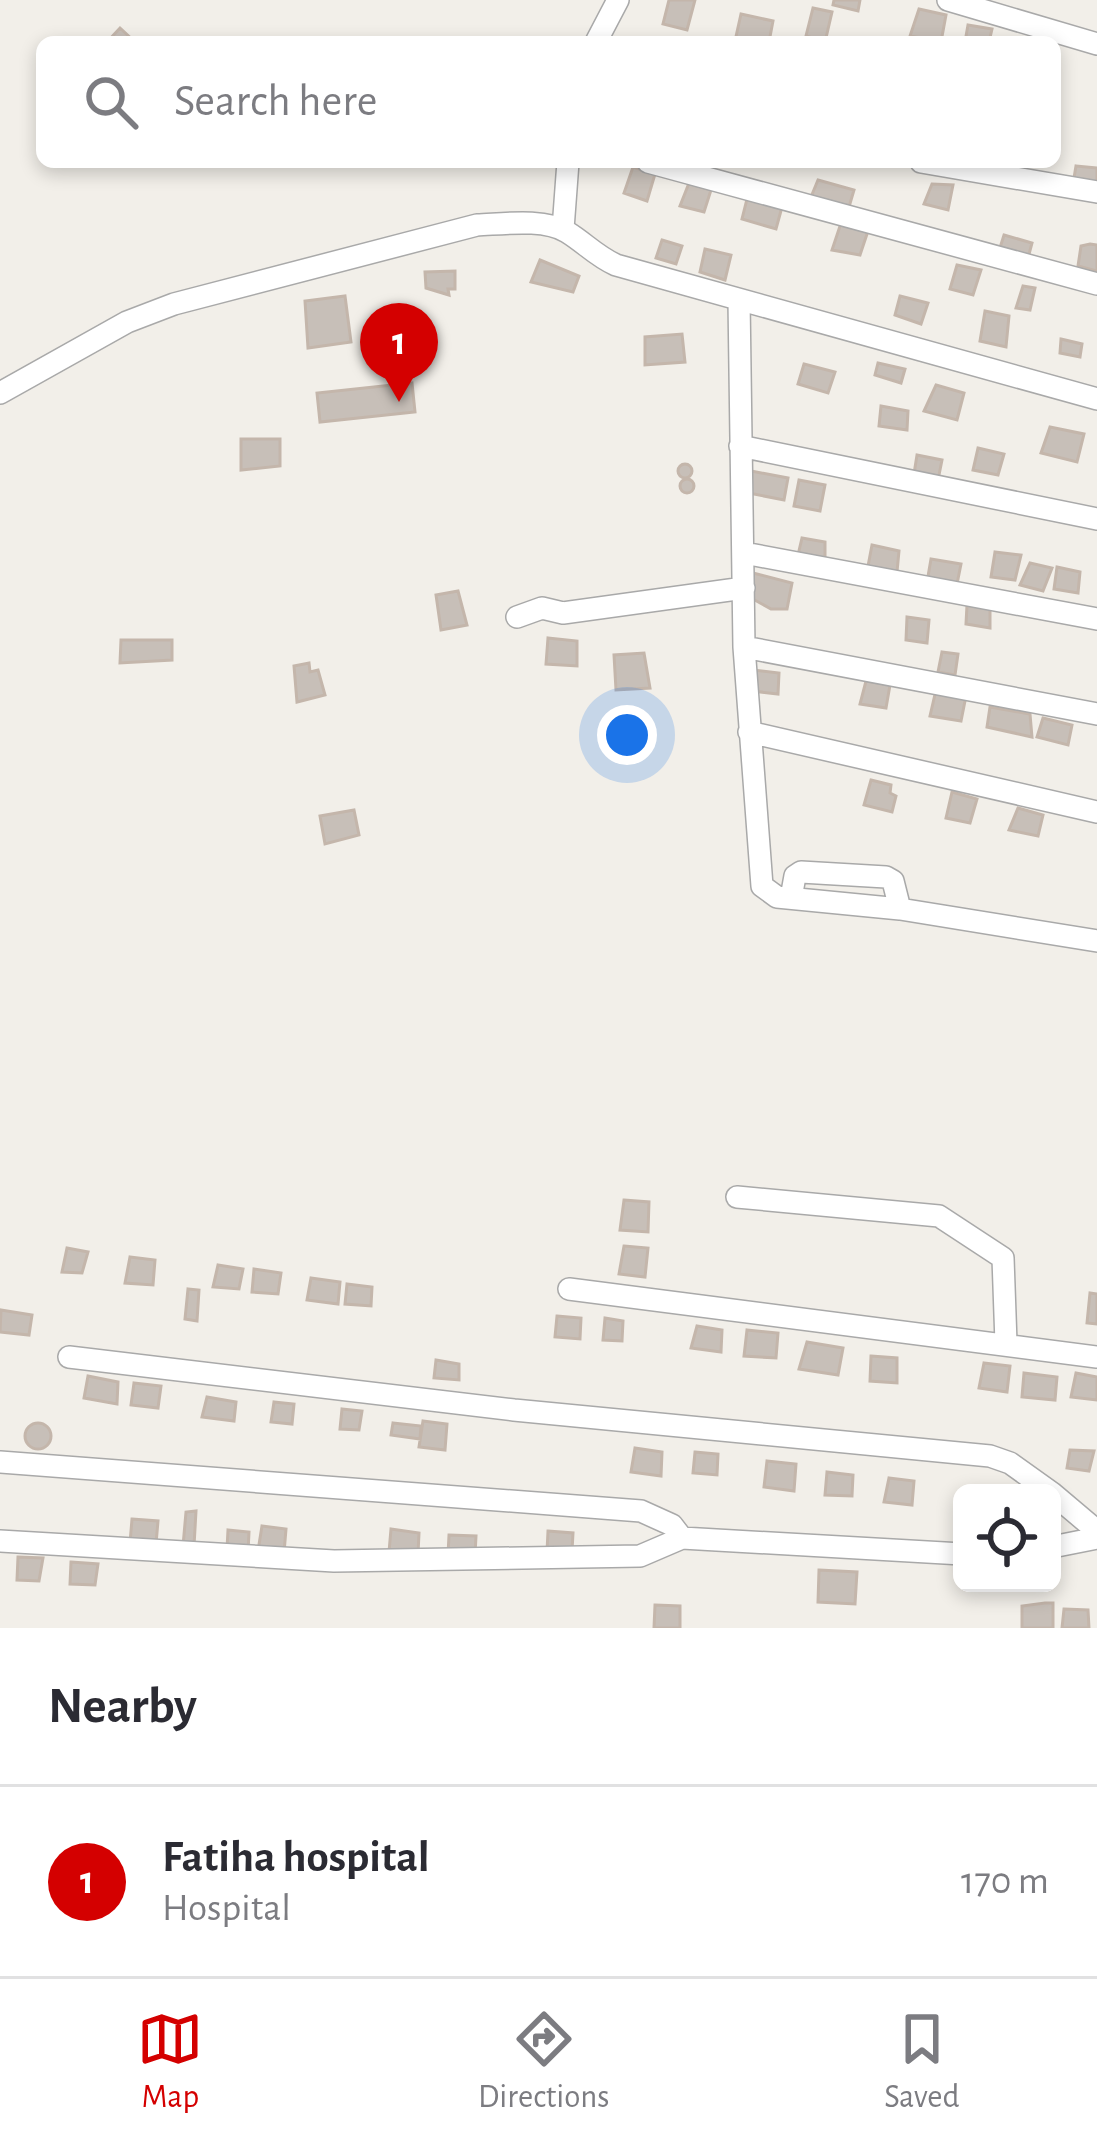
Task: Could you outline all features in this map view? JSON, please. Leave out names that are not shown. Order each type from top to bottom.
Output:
[{"type":"street","points":[[599,36],[619,0]]},
{"type":"street","points":[[948,0],[1097,44]]},
{"type":"street","points":[[563,229],[568,168]]},
{"type":"street","points":[[670,168],[1097,284]]},
{"type":"street","points":[[956,168],[1097,192]]},
{"type":"street","points":[[0,393],[127,322],[174,304],[477,225],[563,229],[591,254],[616,266],[1097,399]]},
{"type":"street","points":[[739,300],[744,647],[761,886],[791,898],[900,909],[1097,941]]},
{"type":"street","points":[[740,446],[1097,518]]},
{"type":"street","points":[[743,553],[1097,619]]},
{"type":"street","points":[[517,617],[542,608],[563,613],[744,588]]},
{"type":"street","points":[[744,647],[1097,714]]},
{"type":"street","points":[[748,732],[1097,812]]},
{"type":"street","points":[[737,1197],[939,1216],[1003,1258],[1006,1342]]},
{"type":"street","points":[[568,1289],[1097,1357]]},
{"type":"street","points":[[68,1357],[514,1410],[990,1456],[1021,1469],[1040,1484]]},
{"type":"street","points":[[0,1462],[641,1511],[672,1525],[682,1538]]},
{"type":"street","points":[[1061,1501],[1097,1535]]},
{"type":"street","points":[[1061,1545],[1097,1535]]},
{"type":"street","points":[[0,1541],[334,1561],[640,1556],[682,1538],[953,1553]]},
{"type":"building","points":[[669,0],[695,0],[687,30],[663,24]]},
{"type":"building","points":[[834,0],[860,0],[858,11],[833,5]]},
{"type":"building","points":[[813,8],[832,12],[826,36],[806,36]]},
{"type":"building","points":[[919,9],[946,15],[942,36],[910,36]]},
{"type":"building","points":[[741,14],[773,21],[770,36],[736,36]]},
{"type":"building","points":[[968,25],[992,29],[990,36],[966,36]]},
{"type":"building","points":[[1076,166],[1097,168],[1097,188],[1073,184]]},
{"type":"building","points":[[633,168],[655,174],[647,201],[624,193]]},
{"type":"building","points":[[818,180],[854,190],[849,207],[811,197]]},
{"type":"building","points":[[689,183],[711,190],[704,212],[680,206]]},
{"type":"building","points":[[932,184],[953,185],[948,210],[924,204]]},
{"type":"building","points":[[747,199],[782,207],[776,229],[742,219]]},
{"type":"building","points":[[841,223],[868,231],[860,255],[832,250]]},
{"type":"building","points":[[1004,235],[1032,243],[1028,258],[999,251]]},
{"type":"building","points":[[662,240],[682,246],[676,264],[656,258]]},
{"type":"building","points":[[1097,245],[1097,271],[1078,266],[1081,246]]},
{"type":"building","points":[[705,249],[731,255],[725,280],[700,272]]},
{"type":"building","points":[[540,260],[579,276],[573,292],[531,282]]},
{"type":"building","points":[[957,265],[981,270],[973,295],[950,289]]},
{"type":"building","points":[[455,271],[455,289],[448,289],[449,295],[426,288],[425,272]]},
{"type":"building","points":[[1023,286],[1035,288],[1030,310],[1016,308]]},
{"type":"building","points":[[345,296],[351,342],[308,348],[305,301]]},
{"type":"building","points":[[900,296],[928,303],[921,324],[895,315]]},
{"type":"building","points":[[985,311],[1009,316],[1006,347],[980,341]]},
{"type":"building","points":[[682,334],[685,362],[645,365],[645,337]]},
{"type":"building","points":[[1061,339],[1082,344],[1080,357],[1060,353]]},
{"type":"building","points":[[878,363],[905,369],[901,383],[875,375]]},
{"type":"building","points":[[804,364],[835,372],[828,393],[798,384]]},
{"type":"building","points":[[412,383],[415,412],[320,422],[317,393]]},
{"type":"building","points":[[936,385],[964,393],[957,420],[924,411]]},
{"type":"building","points":[[881,406],[908,411],[907,430],[879,426]]},
{"type":"building","points":[[1050,427],[1084,434],[1077,462],[1041,453]]},
{"type":"building","points":[[241,439],[280,439],[280,466],[241,470]]},
{"type":"building","points":[[978,448],[1004,454],[998,475],[973,470]]},
{"type":"building","points":[[917,455],[942,460],[938,480],[914,474]]},
{"type":"building","points":[[685,464],[692,471],[685,478],[678,471]]},
{"type":"building","points":[[746,470],[788,478],[784,500],[744,492]]},
{"type":"building","points":[[687,479],[694,486],[687,493],[680,486]]},
{"type":"building","points":[[799,480],[825,485],[820,511],[794,506]]},
{"type":"building","points":[[802,538],[825,542],[825,561],[798,555]]},
{"type":"building","points":[[872,545],[899,551],[897,572],[868,566]]},
{"type":"building","points":[[995,552],[1021,555],[1015,580],[991,577]]},
{"type":"building","points":[[931,559],[961,564],[957,584],[927,582]]},
{"type":"building","points":[[1030,563],[1052,568],[1043,591],[1020,585]]},
{"type":"building","points":[[1057,567],[1080,572],[1078,593],[1054,589]]},
{"type":"building","points":[[753,573],[792,583],[787,609],[771,609],[751,598]]},
{"type":"building","points":[[458,591],[467,625],[441,630],[436,595]]},
{"type":"building","points":[[967,605],[990,609],[990,628],[966,624]]},
{"type":"building","points":[[907,617],[929,620],[927,643],[906,640]]},
{"type":"building","points":[[548,638],[577,641],[577,666],[546,664]]},
{"type":"building","points":[[121,640],[172,640],[172,660],[120,663]]},
{"type":"building","points":[[942,652],[958,654],[955,675],[938,672]]},
{"type":"building","points":[[644,653],[650,688],[616,690],[614,655]]},
{"type":"building","points":[[309,663],[310,672],[318,670],[325,695],[297,702],[294,666]]},
{"type":"building","points":[[753,670],[779,673],[778,694],[752,691]]},
{"type":"building","points":[[866,681],[890,685],[886,708],[860,704]]},
{"type":"building","points":[[936,690],[966,696],[961,721],[930,716]]},
{"type":"building","points":[[990,707],[1030,714],[1032,737],[987,727]]},
{"type":"building","points":[[1043,718],[1072,725],[1068,745],[1037,737]]},
{"type":"building","points":[[871,780],[891,785],[890,793],[896,796],[892,812],[864,805]]},
{"type":"building","points":[[952,792],[977,799],[970,823],[946,818]]},
{"type":"building","points":[[1018,808],[1043,815],[1038,836],[1009,830]]},
{"type":"building","points":[[354,810],[359,835],[325,844],[320,816]]},
{"type":"building","points":[[624,1200],[649,1202],[648,1232],[620,1230]]},
{"type":"building","points":[[624,1246],[648,1248],[645,1277],[619,1274]]},
{"type":"building","points":[[67,1248],[88,1252],[82,1273],[62,1272]]},
{"type":"building","points":[[130,1257],[155,1260],[153,1285],[125,1283]]},
{"type":"building","points":[[218,1265],[243,1269],[239,1289],[213,1287]]},
{"type":"building","points":[[254,1269],[281,1273],[278,1294],[252,1292]]},
{"type":"building","points":[[311,1278],[340,1282],[338,1304],[307,1300]]},
{"type":"building","points":[[347,1284],[372,1287],[371,1306],[345,1304]]},
{"type":"building","points":[[188,1289],[199,1290],[197,1321],[185,1319]]},
{"type":"building","points":[[1090,1293],[1097,1294],[1097,1324],[1087,1323]]},
{"type":"building","points":[[1,1310],[32,1315],[29,1335],[0,1332]]},
{"type":"building","points":[[557,1316],[581,1318],[580,1339],[555,1337]]},
{"type":"building","points":[[605,1318],[623,1321],[622,1341],[603,1340]]},
{"type":"building","points":[[697,1326],[722,1330],[721,1352],[691,1348]]},
{"type":"building","points":[[747,1330],[778,1333],[776,1358],[744,1356]]},
{"type":"building","points":[[807,1342],[843,1348],[838,1375],[799,1369]]},
{"type":"building","points":[[871,1356],[897,1358],[897,1383],[870,1381]]},
{"type":"building","points":[[436,1360],[459,1364],[459,1380],[434,1378]]},
{"type":"building","points":[[984,1363],[1010,1366],[1007,1392],[979,1388]]},
{"type":"building","points":[[1024,1373],[1057,1377],[1055,1400],[1022,1397]]},
{"type":"building","points":[[1076,1373],[1097,1377],[1097,1400],[1071,1397]]},
{"type":"building","points":[[88,1376],[118,1382],[117,1404],[84,1398]]},
{"type":"building","points":[[134,1383],[161,1386],[158,1408],[131,1405]]},
{"type":"building","points":[[207,1397],[236,1402],[234,1421],[202,1417]]},
{"type":"building","points":[[274,1402],[294,1404],[292,1424],[271,1422]]},
{"type":"building","points":[[342,1409],[362,1411],[359,1430],[340,1429]]},
{"type":"building","points":[[423,1421],[447,1424],[445,1450],[419,1447]]},
{"type":"building","points":[[38,1423],[51,1436],[38,1449],[25,1436]]},
{"type":"building","points":[[393,1423],[421,1426],[420,1439],[391,1435]]},
{"type":"building","points":[[635,1448],[662,1452],[661,1476],[631,1472]]},
{"type":"building","points":[[1070,1450],[1094,1451],[1089,1471],[1067,1468]]},
{"type":"building","points":[[695,1452],[718,1454],[717,1475],[693,1473]]},
{"type":"building","points":[[767,1461],[796,1464],[794,1491],[764,1487]]},
{"type":"building","points":[[827,1472],[853,1475],[852,1496],[825,1495]]},
{"type":"building","points":[[889,1478],[914,1481],[912,1505],[884,1502]]},
{"type":"building","points":[[196,1511],[194,1546],[183,1546],[186,1512]]},
{"type":"building","points":[[132,1519],[158,1521],[156,1544],[130,1543]]},
{"type":"building","points":[[262,1526],[286,1529],[284,1553],[258,1551]]},
{"type":"building","points":[[391,1529],[419,1533],[418,1554],[389,1552]]},
{"type":"building","points":[[228,1530],[249,1532],[248,1552],[227,1549]]},
{"type":"building","points":[[548,1531],[573,1533],[572,1551],[547,1552]]},
{"type":"building","points":[[449,1535],[476,1536],[475,1555],[448,1555]]},
{"type":"building","points":[[18,1557],[43,1558],[39,1581],[17,1580]]},
{"type":"building","points":[[71,1562],[98,1564],[95,1585],[70,1584]]},
{"type":"building","points":[[819,1570],[857,1572],[855,1604],[818,1602]]},
{"type":"building","points":[[1053,1603],[1053,1628],[1022,1628],[1022,1606]]},
{"type":"building","points":[[655,1605],[680,1606],[680,1628],[654,1628]]},
{"type":"building","points":[[1064,1609],[1088,1610],[1089,1628],[1062,1628]]},
{"type":"place","name":"Fatiha hospital","points":[[399,402]]}]
